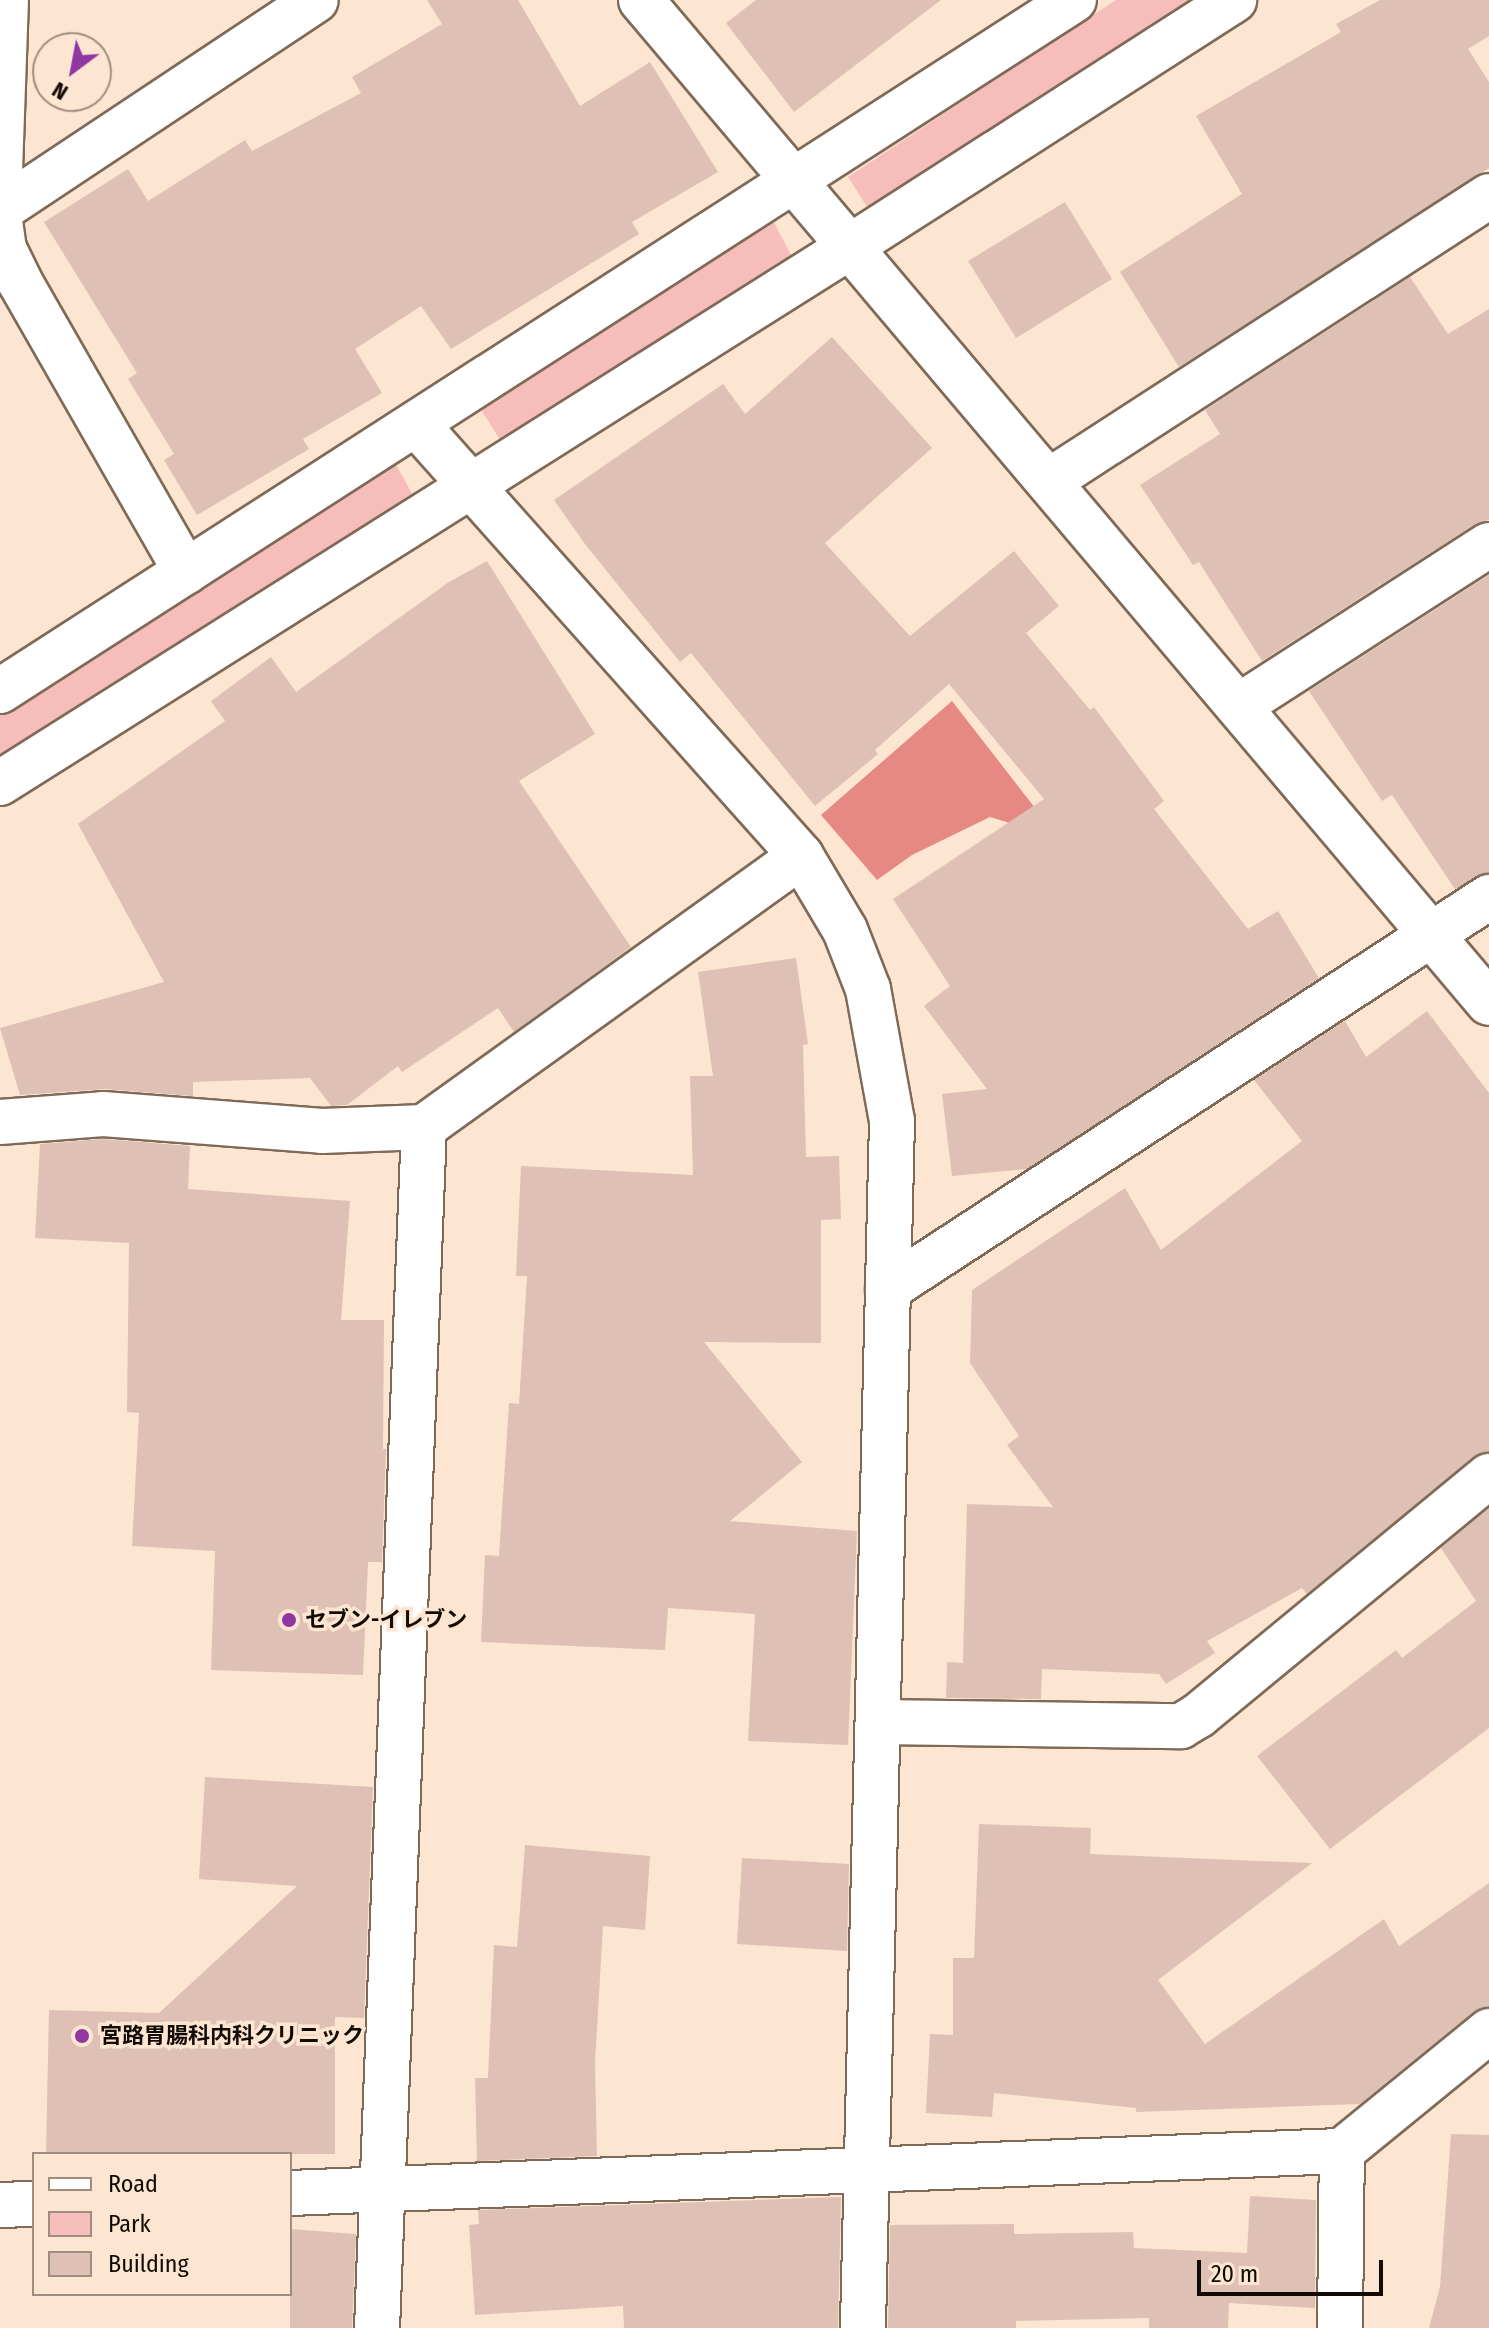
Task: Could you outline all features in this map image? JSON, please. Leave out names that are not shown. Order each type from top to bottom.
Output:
[{"type":"street","points":[[0,171],[6,0]]},
{"type":"street","points":[[0,210],[316,0]]},
{"type":"street","points":[[641,0],[1489,1003]]},
{"type":"street","points":[[0,691],[1074,0]]},
{"type":"street","points":[[0,783],[848,248],[1234,0]]},
{"type":"street","points":[[1049,481],[1489,196]]},
{"type":"street","points":[[0,221],[4,249],[20,282],[186,572]]},
{"type":"street","points":[[416,424],[801,856],[845,930],[868,989],[892,1121],[863,2328]]},
{"type":"street","points":[[1239,706],[1489,545]]},
{"type":"street","points":[[0,1122],[103,1114],[322,1131],[424,1127],[801,856]]},
{"type":"street","points":[[888,1289],[1489,897]]},
{"type":"street","points":[[377,2328],[424,1127]]},
{"type":"street","points":[[879,1722],[1181,1726],[1199,1715],[1489,1476]]},
{"type":"street","points":[[292,2193],[1342,2151],[1489,2031]]},
{"type":"street","points":[[1340,2328],[1342,2151]]},
{"type":"street","points":[[0,2205],[32,2204]]},
{"type":"green space","points":[[1116,0],[1201,0],[875,219],[848,177]]},
{"type":"green space","points":[[769,213],[792,257],[506,449],[480,408]]},
{"type":"green space","points":[[394,461],[415,499],[0,769],[0,713]]},
{"type":"shaded area","points":[[952,701],[1073,857],[1023,827],[990,817],[912,855],[877,880],[821,815]]},
{"type":"building","points":[[427,0],[518,0],[580,106],[650,62],[718,172],[632,222],[639,234],[451,349],[421,306],[355,349],[382,393],[303,439],[309,449],[197,515],[164,460],[174,454],[128,379],[137,373],[44,222],[128,169],[148,201],[245,140],[252,151],[361,93],[352,77],[442,24]]},
{"type":"building","points":[[756,0],[941,0],[794,112],[726,23]]},
{"type":"building","points":[[1380,0],[1489,0],[1489,36],[1468,49],[1489,82],[1489,168],[1179,367],[1120,272],[1242,194],[1196,116],[1341,32],[1336,24]]},
{"type":"building","points":[[1065,202],[1112,279],[1016,338],[968,261]]},
{"type":"building","points":[[1410,277],[1448,334],[1489,309],[1489,520],[1475,524],[1262,661],[1199,562],[1193,565],[1140,485],[1220,434],[1205,410]]},
{"type":"building","points":[[832,337],[932,448],[825,543],[910,636],[1014,551],[1059,606],[1026,633],[1090,710],[1094,707],[1164,801],[1154,809],[1248,929],[1278,911],[1319,978],[1027,1169],[952,1176],[942,1094],[987,1089],[924,1006],[950,986],[893,899],[1044,799],[949,684],[875,750],[878,754],[815,806],[691,653],[680,662],[585,544],[554,500],[723,384],[745,414]]},
{"type":"building","points":[[487,561],[595,734],[519,781],[631,947],[514,1032],[498,1008],[402,1072],[398,1066],[347,1105],[331,1106],[310,1078],[193,1082],[193,1096],[105,1089],[20,1095],[0,1028],[164,982],[78,824],[225,721],[211,701],[271,657],[296,692],[449,582]]},
{"type":"building","points":[[1489,575],[1489,872],[1455,889],[1392,795],[1382,801],[1309,691]]},
{"type":"building","points":[[796,958],[808,1044],[803,1045],[806,1157],[839,1156],[841,1219],[821,1220],[821,1343],[704,1342],[802,1462],[730,1521],[857,1531],[848,1745],[748,1741],[755,1614],[668,1608],[665,1650],[481,1642],[485,1555],[499,1556],[509,1403],[519,1404],[527,1276],[516,1276],[521,1166],[693,1175],[690,1076],[713,1076],[698,972]]},
{"type":"building","points":[[1427,1011],[1489,1093],[1489,1452],[1473,1457],[1307,1594],[1302,1588],[1207,1641],[1215,1653],[1166,1684],[1159,1674],[1042,1669],[1041,1699],[946,1698],[947,1662],[963,1663],[967,1504],[1053,1507],[1007,1445],[1019,1436],[970,1363],[972,1290],[1125,1188],[1161,1250],[1302,1141],[1254,1080],[1345,1021],[1366,1057]]},
{"type":"building","points":[[103,1139],[190,1146],[188,1189],[350,1201],[341,1320],[384,1320],[383,1449],[386,1449],[382,1562],[368,1562],[363,1675],[211,1670],[215,1551],[132,1546],[139,1413],[127,1412],[129,1243],[35,1238],[40,1144]]},
{"type":"building","points":[[1489,1508],[1489,1728],[1330,1849],[1257,1756],[1396,1650],[1402,1658],[1476,1601],[1441,1548]]},
{"type":"building","points":[[205,1777],[373,1787],[364,2018],[335,2017],[335,2154],[46,2152],[49,2010],[159,2013],[297,1886],[199,1879]]},
{"type":"building","points":[[979,1824],[1091,1828],[1090,1854],[1312,1863],[1158,1980],[1205,2044],[1384,1919],[1399,1946],[1489,1883],[1489,2007],[1473,2012],[1360,2104],[1136,2112],[1136,2108],[994,2093],[992,2117],[926,2113],[930,2034],[953,2035],[953,1958],[974,1958]]},
{"type":"building","points":[[525,1845],[650,1856],[645,1930],[603,1926],[595,2063],[597,2156],[477,2161],[475,2078],[488,2078],[494,1945],[517,1947]]},
{"type":"building","points":[[742,1858],[849,1864],[847,1951],[737,1944]]},
{"type":"building","points":[[1451,2134],[1489,2135],[1489,2328],[1429,2328],[1440,2287]]},
{"type":"building","points":[[1250,2196],[1316,2200],[1315,2308],[1229,2303],[1228,2328],[1149,2328],[1149,2318],[1016,2321],[1016,2328],[888,2328],[890,2225],[1014,2224],[1014,2234],[1133,2232],[1134,2248],[1247,2253]]},
{"type":"building","points":[[841,2197],[838,2328],[624,2328],[623,2306],[475,2315],[469,2225],[479,2224],[478,2210]]},
{"type":"building","points":[[292,2229],[356,2234],[352,2328],[290,2328]]},
{"type":"place","name":"セブン-イレブン","points":[[289,1620]]},
{"type":"place","name":"宮路胃腸科内科クリニック","points":[[82,2036]]}]
